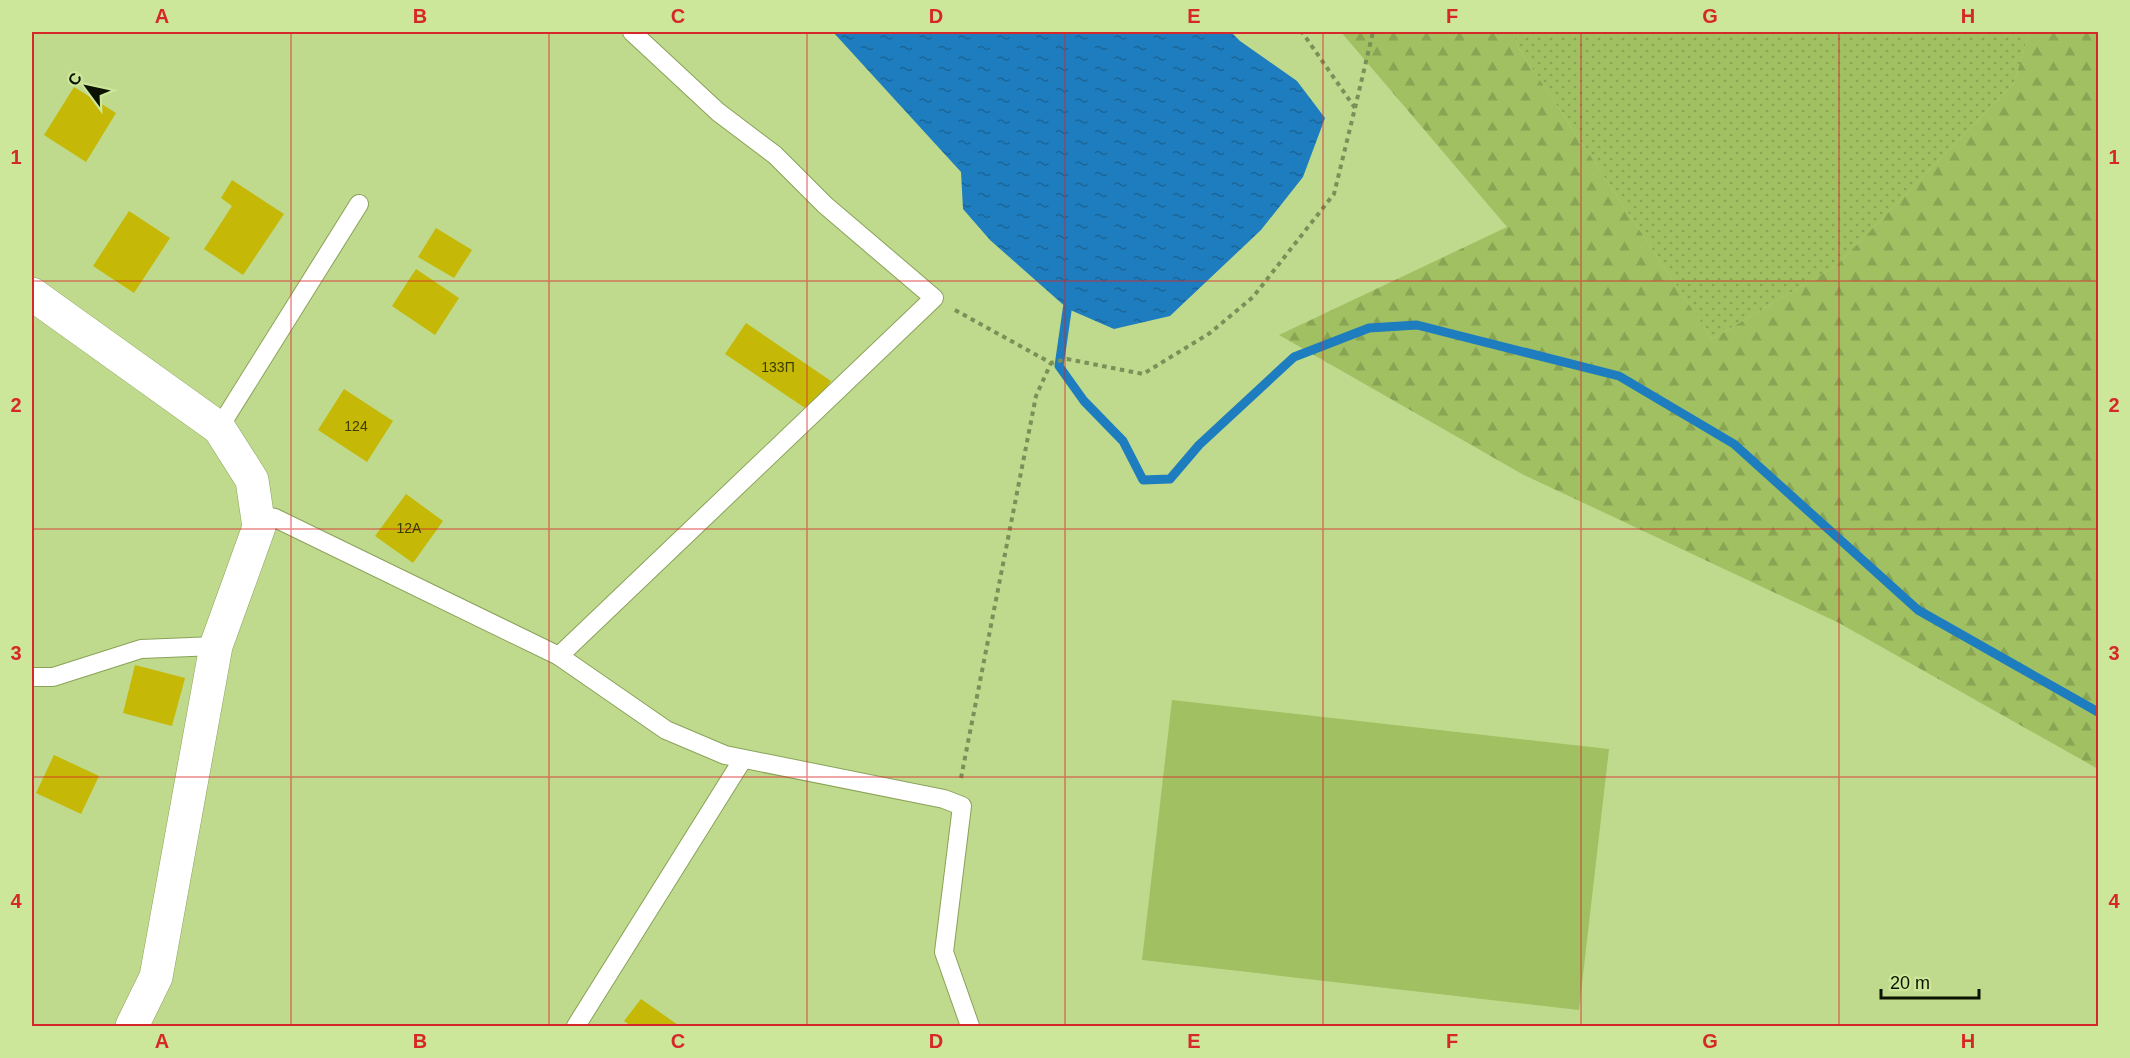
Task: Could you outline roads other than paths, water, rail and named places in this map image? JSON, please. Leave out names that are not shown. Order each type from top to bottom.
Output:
[{"type":"street","points":[[32,294],[219,428],[252,480],[259,527],[216,646],[156,977],[132,1026]]},
{"type":"lane","points":[[559,656],[934,298],[825,205],[775,155],[718,112],[632,32]]},
{"type":"lane","points":[[219,428],[359,204]]},
{"type":"lane","points":[[257,514],[275,518],[559,656],[666,730],[703,747],[742,759],[944,799],[962,806],[944,952],[970,1026]]},
{"type":"lane","points":[[32,676],[53,677],[141,649],[216,646]]},
{"type":"lane","points":[[576,1026],[742,759]]},
{"type":"water","points":[[833,32],[1231,32],[1240,41],[1297,81],[1325,118],[1303,177],[1261,230],[1170,316],[1114,329],[1068,309],[990,240],[963,209],[961,172]]},
{"type":"waterway","points":[[1069,297],[1059,366],[1084,401],[1123,441],[1143,480],[1170,479],[1199,445],[1294,357],[1369,328],[1417,325],[1619,376],[1734,444],[1918,610],[2098,712]]}]
